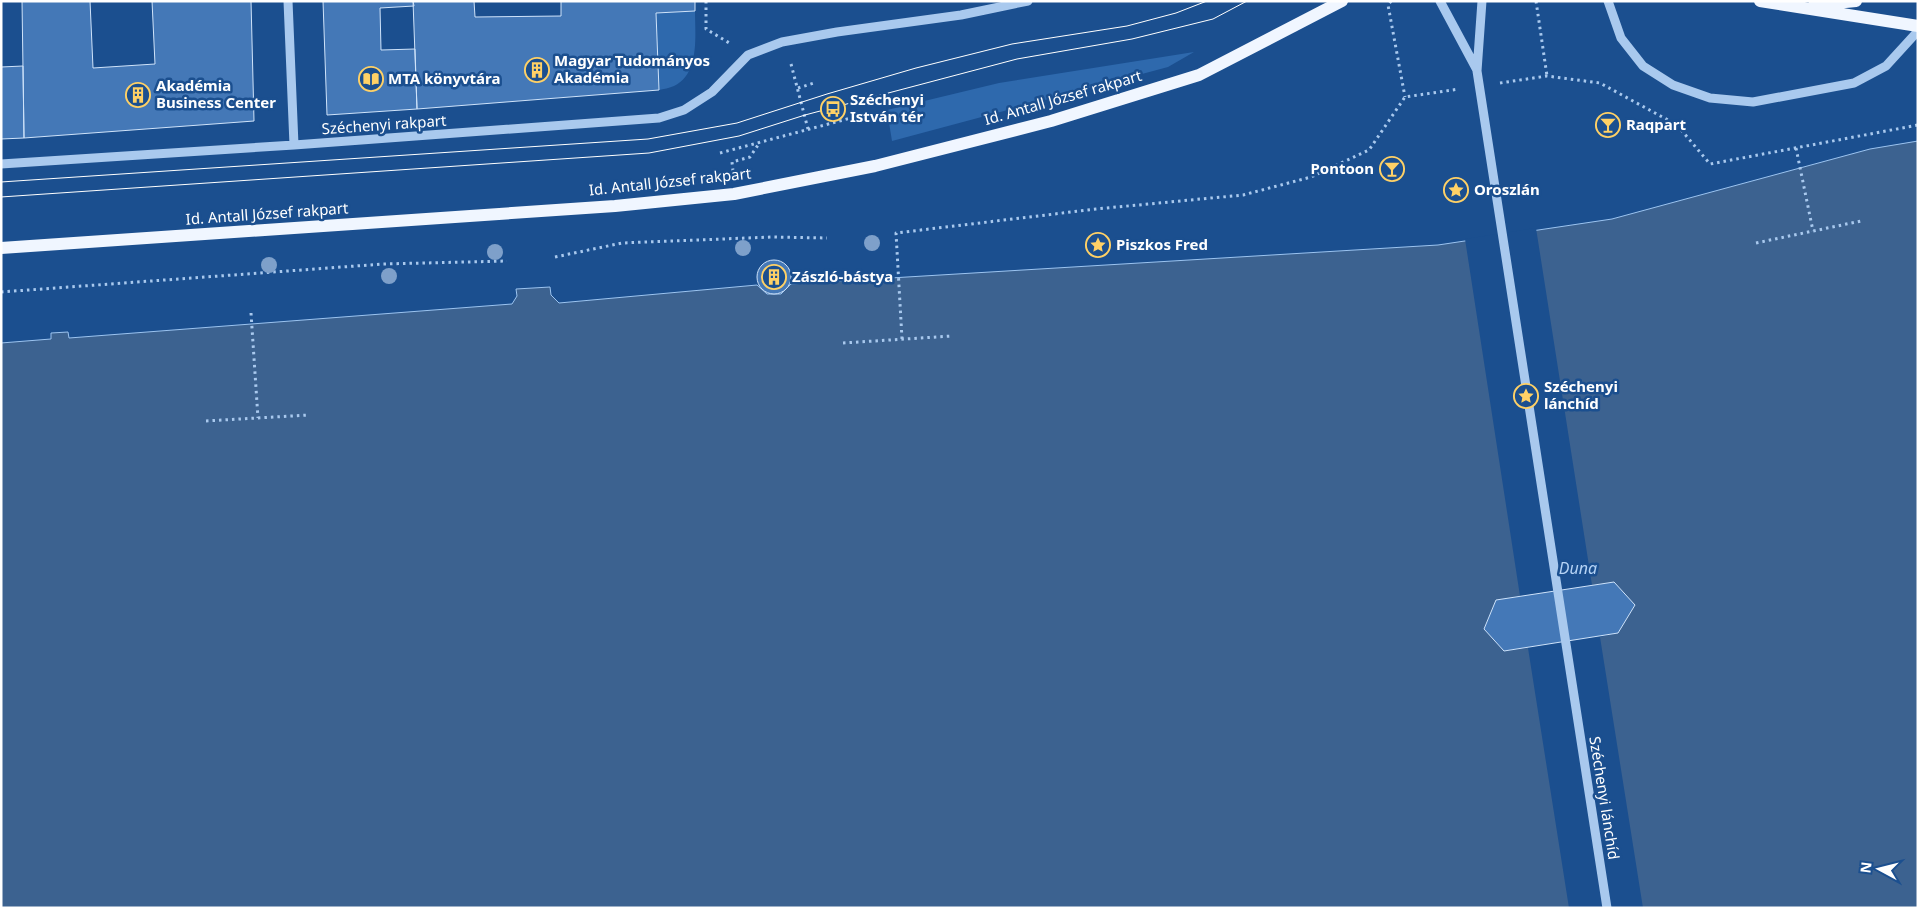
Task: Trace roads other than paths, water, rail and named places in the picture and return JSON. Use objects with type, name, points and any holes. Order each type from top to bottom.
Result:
[{"type":"main road","name":"Id. Antall József rakpart","points":[[1,248],[605,206],[734,194],[875,166],[1051,121],[1199,75],[1342,1]]},
{"type":"main road","points":[[1760,1],[1918,26]]},
{"type":"main road","points":[[1794,7],[1856,1]]},
{"type":"street","points":[[288,1],[294,145]]},
{"type":"street","name":"Széchenyi rakpart","points":[[1,164],[659,118],[684,110],[712,92],[748,55],[782,42],[837,32],[961,15],[1028,1]]},
{"type":"street","name":"Széchenyi lánchíd","points":[[1440,1],[1477,71]]},
{"type":"street","name":"Széchenyi lánchíd","points":[[1482,1],[1477,71],[1607,908]]},
{"type":"street","points":[[1608,1],[1621,38],[1643,66],[1674,85],[1710,98],[1753,102],[1854,83],[1886,66],[1918,31]]},
{"type":"water","name":"Duna","points":[[1918,141],[1918,908],[1,908],[1,343],[51,339],[51,333],[68,332],[69,338],[512,304],[517,296],[516,289],[550,287],[551,295],[559,303],[757,285],[767,294],[781,294],[791,284],[1438,245],[1612,219],[1870,149]]},
{"type":"tram line","points":[[1,182],[648,139],[737,123],[916,68],[1012,44],[1127,26],[1176,13],[1207,1]]},
{"type":"tram line","points":[[1,197],[649,153],[739,136],[805,115],[1017,59],[1132,39],[1213,19],[1247,1]]},
{"type":"place","name":"Magyar Tudományos Akadémia","points":[[537,70]]},
{"type":"place","name":"MTA könyvtára","points":[[371,79]]},
{"type":"place","name":"Akadémia Business Center","points":[[138,95]]},
{"type":"place","name":"Széchenyi István tér","points":[[833,109]]},
{"type":"place","name":"Raqpart","points":[[1608,125]]},
{"type":"place","name":"Pontoon","points":[[1392,169]]},
{"type":"place","name":"Oroszlán","points":[[1456,190]]},
{"type":"place","name":"Piszkos Fred","points":[[1098,245]]},
{"type":"place","name":"Zászló-bástya","points":[[774,277]]},
{"type":"place","name":"Széchenyi lánchíd","points":[[1526,396]]}]
